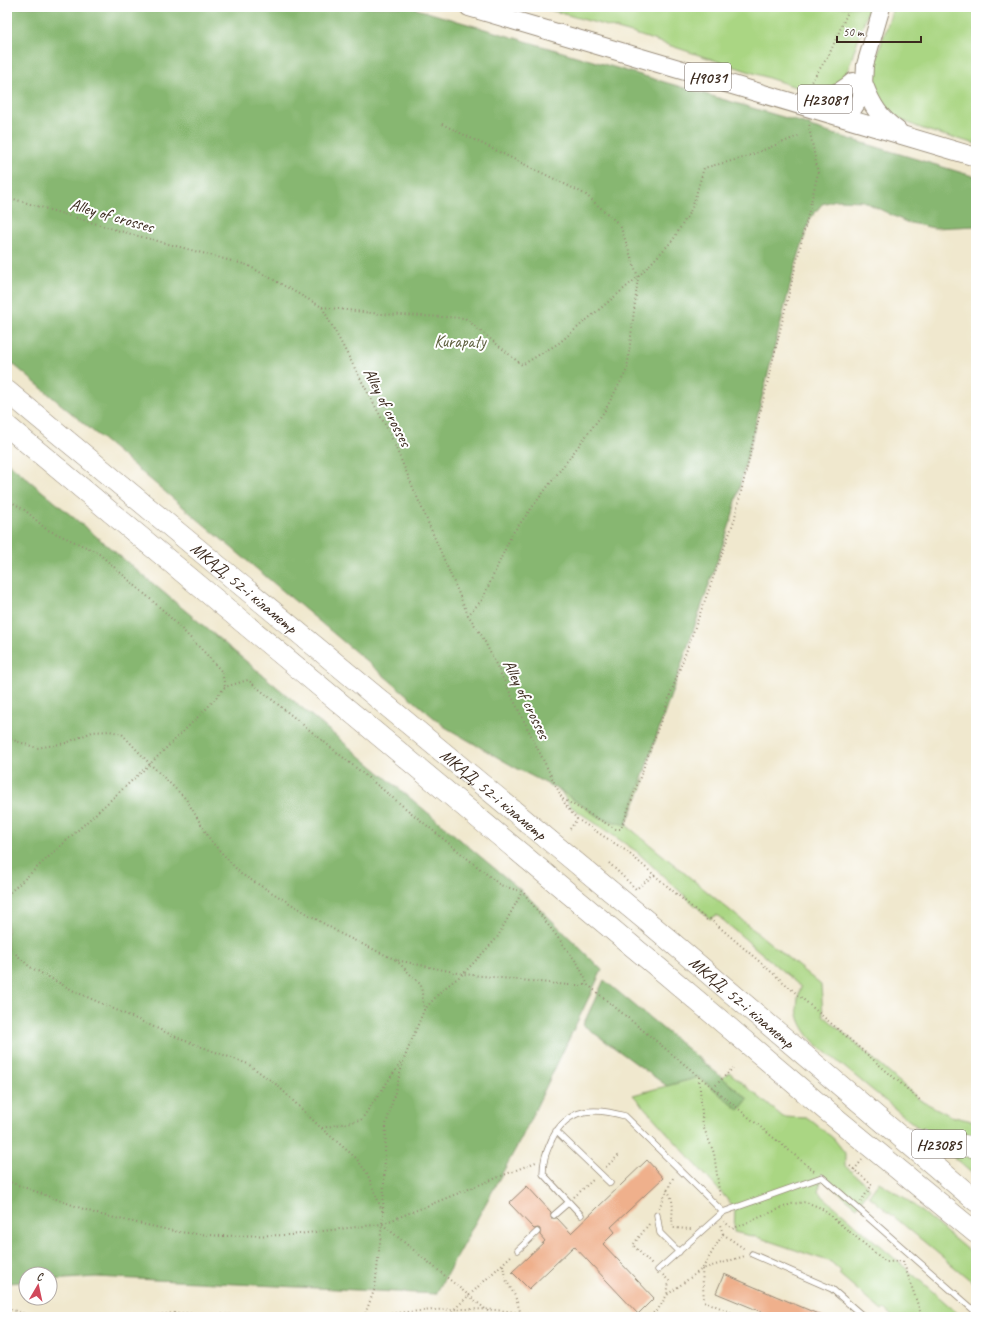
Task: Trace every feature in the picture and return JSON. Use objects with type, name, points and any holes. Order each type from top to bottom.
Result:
[{"type":"highway","name":"МКАД, 52-і кіламетр","points":[[7,391],[620,899],[976,1201]]},
{"type":"highway","name":"МКАД, 52-і кіламетр","points":[[7,426],[654,964],[827,1112],[976,1233]]},
{"type":"highway","name":"Н23085","points":[[901,1138],[976,1147]]},
{"type":"main road","name":"Н9031","points":[[470,7],[803,104],[847,119],[976,157]]},
{"type":"main road","name":"Н23081","points":[[803,104],[827,98],[859,84],[877,113],[903,135]]},
{"type":"street","name":"Н23081","points":[[847,119],[847,107],[859,84],[882,7]]},
{"type":"lane","points":[[581,1215],[543,1174],[543,1159],[556,1131],[564,1121],[576,1114],[608,1110],[625,1116],[721,1210]]},
{"type":"lane","points":[[556,1131],[610,1183]]},
{"type":"lane","points":[[658,1270],[718,1217],[721,1210],[822,1177],[976,1312]]},
{"type":"lane","points":[[554,1215],[569,1202]]},
{"type":"lane","points":[[657,1214],[660,1233],[679,1252]]},
{"type":"lane","points":[[518,1250],[537,1232]]},
{"type":"lane","points":[[752,1254],[832,1289],[864,1317]]},
{"type":"path","points":[[562,798],[616,829],[621,829],[726,544],[734,521],[818,173],[803,104],[808,87],[828,55],[850,7]]},
{"type":"path","points":[[442,124],[585,194],[620,225],[638,277],[627,370],[604,412],[512,534],[482,600],[468,615]]},
{"type":"path","points":[[322,307],[380,314],[464,318],[522,365],[560,343],[638,277],[673,240],[692,208],[704,168],[743,158],[801,135]]},
{"type":"path","name":"Alley of crosses","points":[[7,197],[120,231],[247,265],[322,307],[389,432],[468,615],[485,642],[566,806],[577,819],[625,850],[707,920],[710,919],[920,1100]]},
{"type":"path","points":[[7,499],[26,511],[46,529],[97,552],[165,612],[206,654],[222,672],[225,687]]},
{"type":"path","points":[[7,896],[150,764],[208,708],[225,687],[248,680],[500,885],[523,892],[578,964],[588,985],[822,1177]]},
{"type":"path","points":[[7,738],[37,748],[66,743],[92,732],[110,730],[122,734],[186,800],[211,841],[241,874],[342,935],[396,960],[463,974],[568,985],[588,985]]},
{"type":"path","points":[[570,830],[577,819]]},
{"type":"path","points":[[609,863],[636,889],[654,875]]},
{"type":"path","points":[[364,1316],[375,1288],[383,1213],[386,1125],[404,1059],[424,1010],[442,990],[463,974],[497,938],[523,892]]},
{"type":"path","points":[[7,946],[30,967],[76,992],[183,1040],[248,1064],[277,1085],[321,1128],[356,1158],[367,1173],[383,1213]]},
{"type":"path","points":[[396,960],[421,986],[424,1010]]},
{"type":"path","points":[[321,1128],[362,1120],[404,1059]]},
{"type":"path","points":[[713,1088],[733,1068]]},
{"type":"path","points":[[699,1077],[703,1126],[714,1153],[721,1194],[721,1210]]},
{"type":"path","points":[[7,1181],[98,1214],[178,1232],[221,1236],[290,1235],[382,1224],[543,1159]]},
{"type":"path","points":[[850,1166],[872,1185],[856,1207]]},
{"type":"path","points":[[667,1190],[673,1198],[673,1228],[691,1228],[702,1231]]},
{"type":"path","points":[[718,1217],[732,1228],[791,1204],[806,1202],[821,1208],[886,1262],[903,1261]]},
{"type":"path","points":[[718,1217],[723,1234],[752,1254]]},
{"type":"path","points":[[382,1224],[495,1317]]},
{"type":"path","points":[[723,1234],[702,1269],[704,1302],[742,1317]]},
{"type":"path","points":[[446,1317],[518,1250]]},
{"type":"path","points":[[646,1317],[657,1310],[668,1295],[702,1269],[752,1254]]},
{"type":"path","points":[[905,1256],[903,1261],[922,1317]]},
{"type":"path","points":[[502,1265],[505,1278],[515,1296],[522,1317]]},
{"type":"path","points":[[658,1270],[669,1281],[668,1295]]},
{"type":"path","points":[[7,1308],[34,1317]]},
{"type":"path","points":[[350,1317],[456,1308],[520,1312],[542,1317]]},
{"type":"path","points":[[172,1317],[176,1314]]},
{"type":"path","points":[[134,1317],[176,1314],[300,1317]]},
{"type":"green space","name":"Kurapaty","points":[[7,7],[410,7],[810,125],[810,127],[976,177],[976,226],[934,228],[906,222],[863,201],[836,200],[822,204],[810,219],[793,274],[731,521],[626,825],[600,818],[561,791],[518,769],[445,727],[7,359]]},
{"type":"green space","points":[[539,7],[869,7],[845,78],[828,88],[808,91],[632,33]]},
{"type":"green space","points":[[893,7],[976,7],[976,144],[942,135],[906,122],[891,113],[880,101],[874,85],[875,66]]},
{"type":"green space","points":[[7,462],[523,892],[602,970],[521,1139],[436,1294],[96,1277],[58,1279],[58,1266],[18,1266],[18,1282],[7,1283]]},
{"type":"green space","points":[[646,778],[626,825],[821,985],[823,1015],[920,1100],[951,1116],[976,1122],[976,1144],[921,1130],[815,1043],[801,1023],[797,1010],[801,987],[717,915],[710,919],[636,851],[570,806],[561,791],[600,818],[628,811],[638,788]]},
{"type":"green space","points":[[604,980],[748,1099],[739,1110],[699,1077],[667,1086],[583,1025]]},
{"type":"green space","points":[[729,1072],[783,1117],[808,1118],[834,1139],[845,1153],[845,1166],[870,1188],[857,1207],[822,1178],[818,1192],[962,1317],[893,1317],[884,1309],[882,1311],[839,1274],[841,1271],[831,1262],[760,1238],[734,1232],[735,1208],[633,1095],[699,1077],[713,1088]]},
{"type":"green space","points":[[951,1155],[976,1157],[976,1177]]},
{"type":"green space","points":[[879,1182],[905,1198],[976,1257],[976,1285],[869,1196]]},
{"type":"building","points":[[647,1160],[663,1178],[611,1227],[615,1232],[603,1244],[654,1298],[638,1314],[574,1246],[529,1289],[512,1272],[545,1241],[540,1235],[540,1229],[534,1229],[509,1203],[527,1186],[551,1212],[551,1218],[557,1218],[571,1233]]},
{"type":"building","points":[[724,1274],[825,1317],[774,1317],[716,1293]]}]
